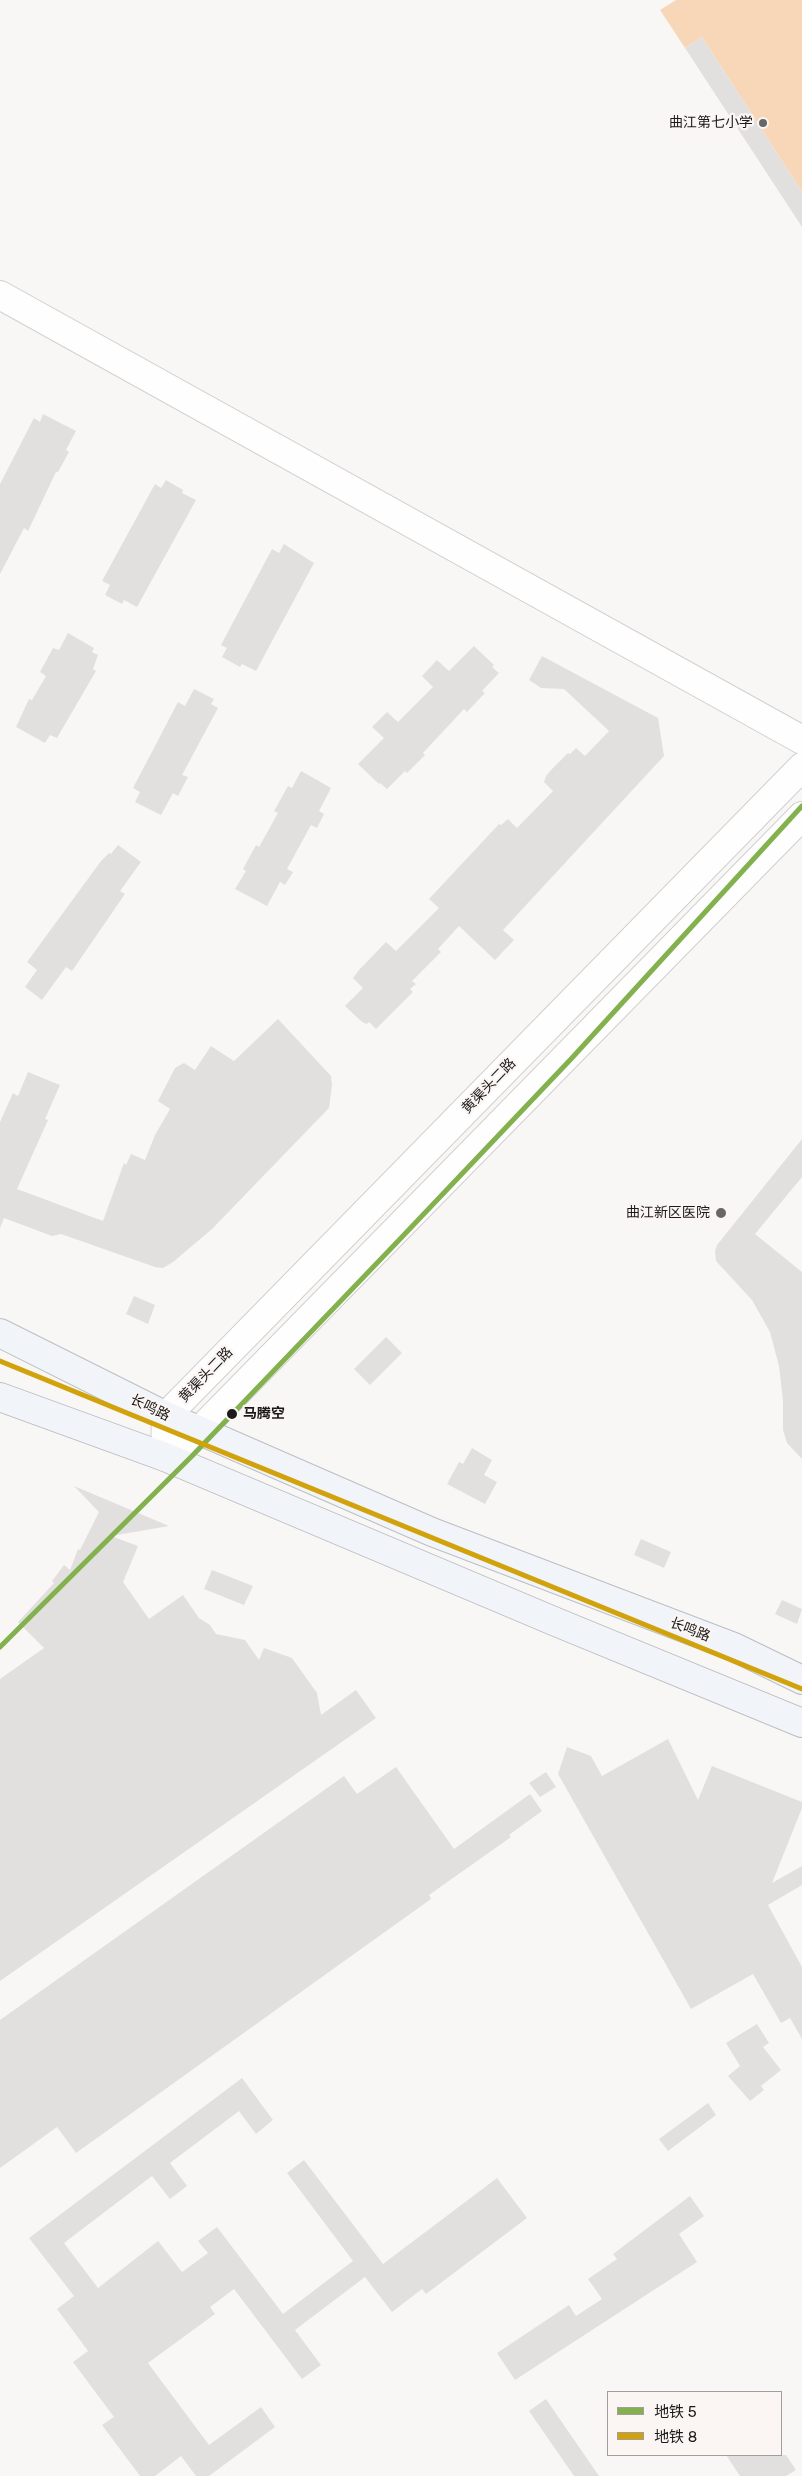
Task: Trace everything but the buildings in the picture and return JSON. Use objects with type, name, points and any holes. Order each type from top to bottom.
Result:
[{"type":"main road","points":[[0,295],[802,740]]},
{"type":"main road","name":"黄渠头二路","points":[[166,1416],[802,767]]},
{"type":"main road","points":[[165,1456],[199,1431],[802,816]]},
{"type":"main road","name":"长鸣路","points":[[0,1333],[166,1416],[432,1532],[734,1647],[802,1680]]},
{"type":"main road","points":[[0,1397],[165,1456],[556,1622],[802,1723]]},
{"type":"main road","points":[[165,1456],[166,1416]]},
{"type":"shaded area","name":"曲江第七小学","points":[[676,0],[802,0],[802,192],[702,37],[685,48],[660,10]]},
{"type":"metro line","name":"5","points":[[0,1647],[192,1456],[401,1238],[571,1059],[802,806]]},
{"type":"metro line","name":"8","points":[[0,1361],[802,1689]]},
{"type":"place","name":"曲江第七小学","points":[[763,123]]},
{"type":"place","name":"曲江新区医院","points":[[721,1213]]},
{"type":"place","name":"马腾空","points":[[232,1414]]}]
